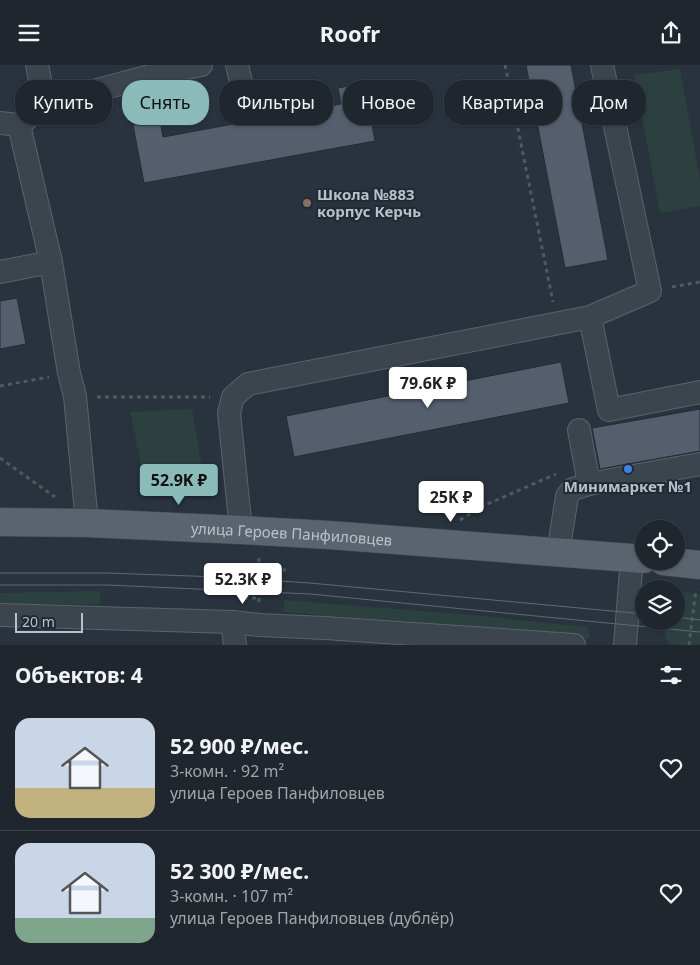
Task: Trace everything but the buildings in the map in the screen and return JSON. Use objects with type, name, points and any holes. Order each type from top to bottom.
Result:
[{"type":"main road","name":"улица Героев Панфиловцев","points":[[0,522],[87,523],[329,535],[635,559]]},
{"type":"main road","points":[[685,563],[699,565]]},
{"type":"street","points":[[37,65],[40,80]]},
{"type":"street","points":[[112,86],[201,65]]},
{"type":"street","points":[[237,65],[241,80]]},
{"type":"street","points":[[252,531],[229,413],[234,397],[248,384],[590,317],[650,291],[602,65]]},
{"type":"street","points":[[9,124],[51,262],[69,373],[75,397],[87,523]]},
{"type":"street","points":[[0,272],[51,262]]},
{"type":"street","points":[[590,317],[609,410],[700,392]]},
{"type":"street","points":[[579,430],[589,484]]},
{"type":"street","points":[[558,553],[567,496],[573,489],[589,484],[700,464]]},
{"type":"street","points":[[626,645],[636,570]]},
{"type":"street","points":[[0,615],[232,622],[574,645]]},
{"type":"street","points":[[232,622],[235,645]]},
{"type":"path","points":[[506,65],[558,324]]},
{"type":"path","points":[[650,291],[700,281]]},
{"type":"path","points":[[0,386],[69,373]]},
{"type":"path","points":[[75,397],[234,397]]},
{"type":"path","points":[[0,458],[56,497]]},
{"type":"path","points":[[457,521],[483,506],[585,461]]},
{"type":"path","points":[[252,531],[259,568],[260,625]]},
{"type":"path","points":[[688,645],[699,565]]},
{"type":"path","points":[[259,568],[286,570]]},
{"type":"path","points":[[244,598],[259,598]]},
{"type":"green space","points":[[680,69],[700,180],[700,206],[660,213],[643,125],[646,125],[646,80],[635,80],[634,75]]},
{"type":"green space","points":[[192,409],[203,475],[145,483],[130,412]]},
{"type":"green space","points":[[100,591],[100,604],[0,605],[0,593]]},
{"type":"green space","points":[[685,592],[700,595],[700,645],[671,645],[666,638],[665,630],[685,630]]},
{"type":"green space","points":[[284,600],[460,614],[588,627],[590,639],[460,626],[283,612]]},
{"type":"tram line","points":[[0,573],[107,573],[219,577],[310,583],[635,613]]},
{"type":"tram line","points":[[0,585],[107,585],[310,594],[700,632]]},
{"type":"tram line","points":[[685,618],[700,620]]},
{"type":"place","name":"Школа №883 корпус Керчь","points":[[307,203]]},
{"type":"place","name":"Минимаркет №1","points":[[628,469]]}]
